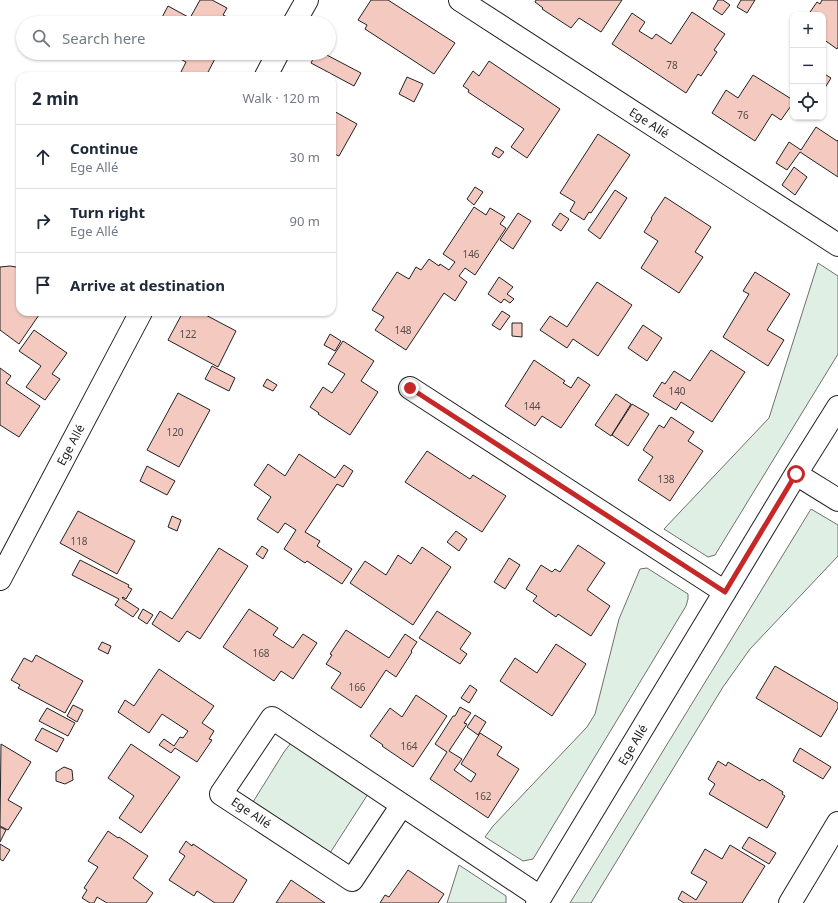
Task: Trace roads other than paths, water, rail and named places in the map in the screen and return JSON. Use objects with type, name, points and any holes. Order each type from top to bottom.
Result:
[{"type":"street","points":[[298,16],[306,0]]},
{"type":"street","name":"Ege Allé","points":[[460,0],[838,245]]},
{"type":"street","points":[[268,72],[274,60]]},
{"type":"street","name":"Ege Allé","points":[[0,579],[139,316]]},
{"type":"street","points":[[410,388],[725,592]]},
{"type":"street","name":"Ege Allé","points":[[402,805],[352,880],[221,794],[272,718],[402,805],[538,900],[838,407]]},
{"type":"street","points":[[796,474],[838,500]]},
{"type":"street","points":[[790,903],[838,823]]}]
